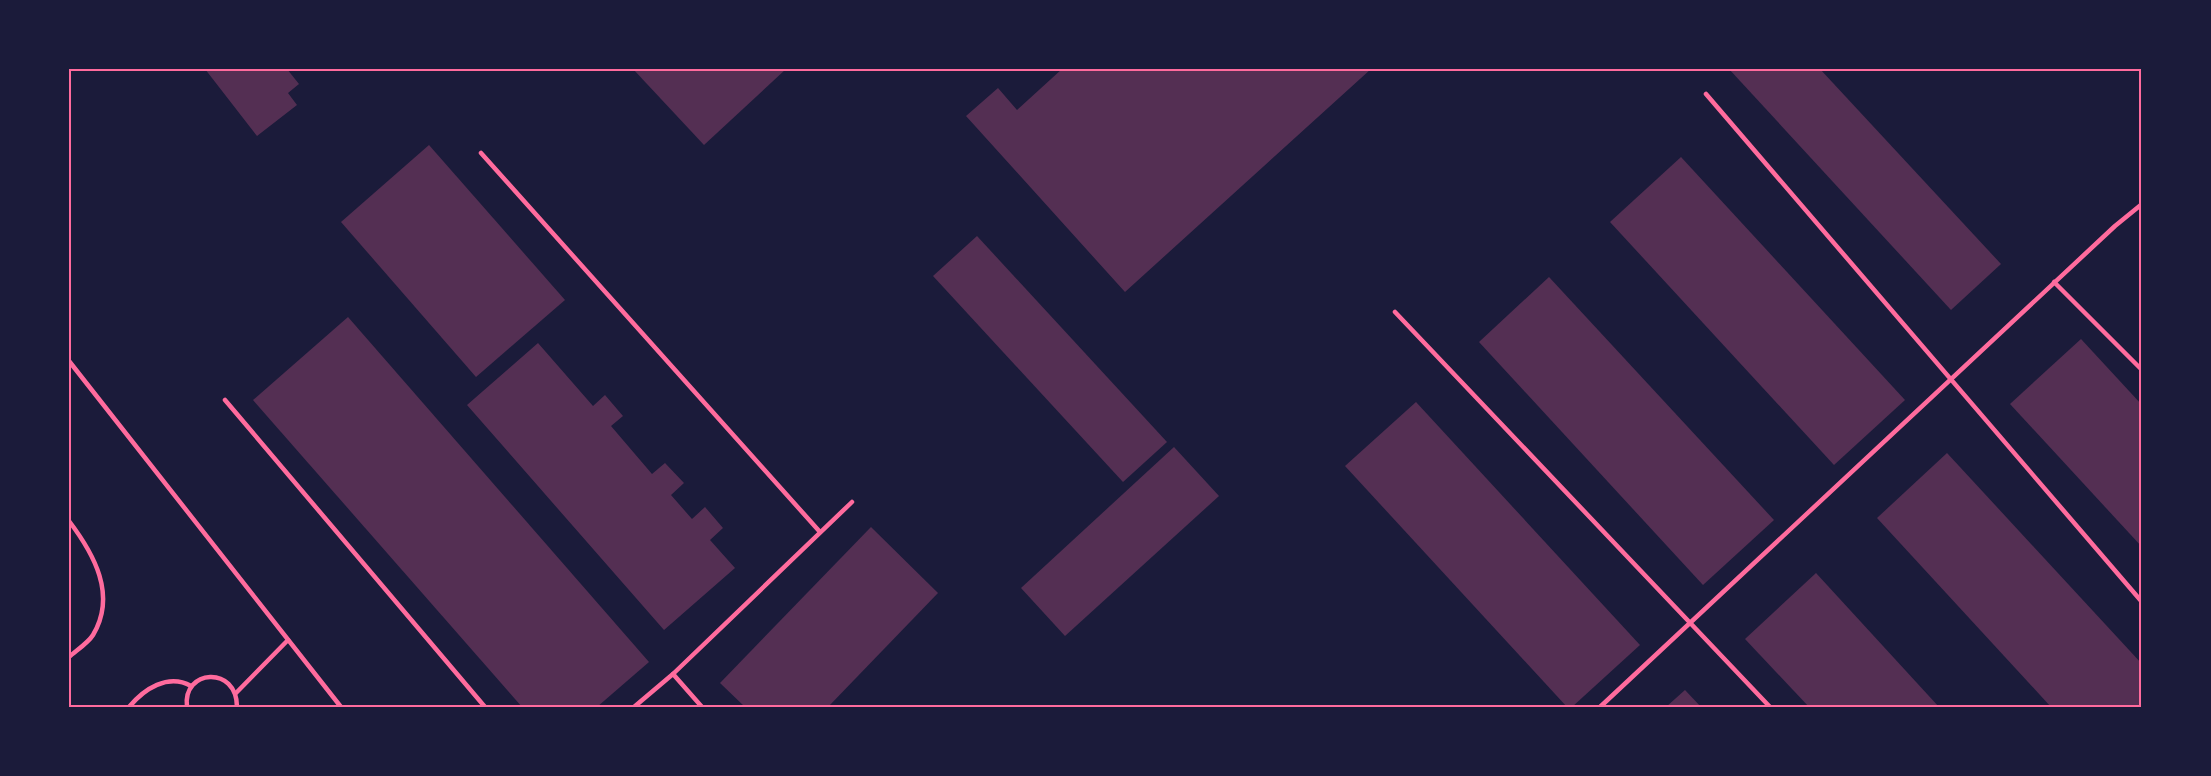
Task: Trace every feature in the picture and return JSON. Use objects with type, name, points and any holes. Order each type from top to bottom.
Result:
[{"type":"lane","points":[[1706,94],[2142,602]]},
{"type":"lane","points":[[481,153],[820,532]]},
{"type":"lane","points":[[1600,707],[2054,282],[2142,204]]},
{"type":"lane","points":[[2054,282],[2142,369]]},
{"type":"lane","points":[[1395,312],[1770,707]]},
{"type":"lane","points":[[69,361],[341,707]]},
{"type":"lane","points":[[225,400],[485,707]]},
{"type":"lane","points":[[634,707],[673,674],[852,502]]},
{"type":"lane","points":[[69,520],[81,536],[104,584],[104,612],[92,636],[69,657]]},
{"type":"lane","points":[[236,693],[288,640]]},
{"type":"lane","points":[[673,674],[702,707]]},
{"type":"lane","points":[[187,707],[186,699],[191,686],[202,678],[215,677],[228,682],[236,693],[237,707]]},
{"type":"lane","points":[[129,707],[136,698],[160,682],[182,681],[191,686]]},
{"type":"building","points":[[205,69],[287,69],[299,84],[288,93],[297,105],[257,136]]},
{"type":"building","points":[[633,69],[786,69],[704,145]]},
{"type":"building","points":[[1062,69],[1371,69],[1125,292],[966,116],[998,88],[1017,110]]},
{"type":"building","points":[[1729,69],[1820,69],[2001,264],[1951,310]]},
{"type":"building","points":[[429,145],[565,300],[476,377],[341,222]]},
{"type":"building","points":[[1681,157],[1905,400],[1834,465],[1610,222]]},
{"type":"building","points":[[977,236],[1167,442],[1123,482],[933,276]]},
{"type":"building","points":[[1549,277],[1774,520],[1703,585],[1479,342]]},
{"type":"building","points":[[348,317],[649,662],[597,707],[522,707],[253,400]]},
{"type":"building","points":[[2081,339],[2142,405],[2142,547],[2010,404]]},
{"type":"building","points":[[538,343],[593,406],[605,395],[623,416],[611,426],[652,474],[665,463],[684,483],[671,495],[692,519],[705,507],[723,528],[710,540],[735,568],[664,630],[467,405]]},
{"type":"building","points":[[1416,402],[1640,645],[1572,707],[1567,707],[1345,466]]},
{"type":"building","points":[[1174,447],[1219,496],[1065,636],[1021,588]]},
{"type":"building","points":[[1947,453],[2142,664],[2142,707],[2051,707],[1877,518]]},
{"type":"building","points":[[871,527],[938,593],[828,707],[745,707],[720,683]]},
{"type":"building","points":[[1816,573],[1939,707],[1809,707],[1745,639]]},
{"type":"building","points":[[1685,690],[1701,707],[1666,707]]}]
